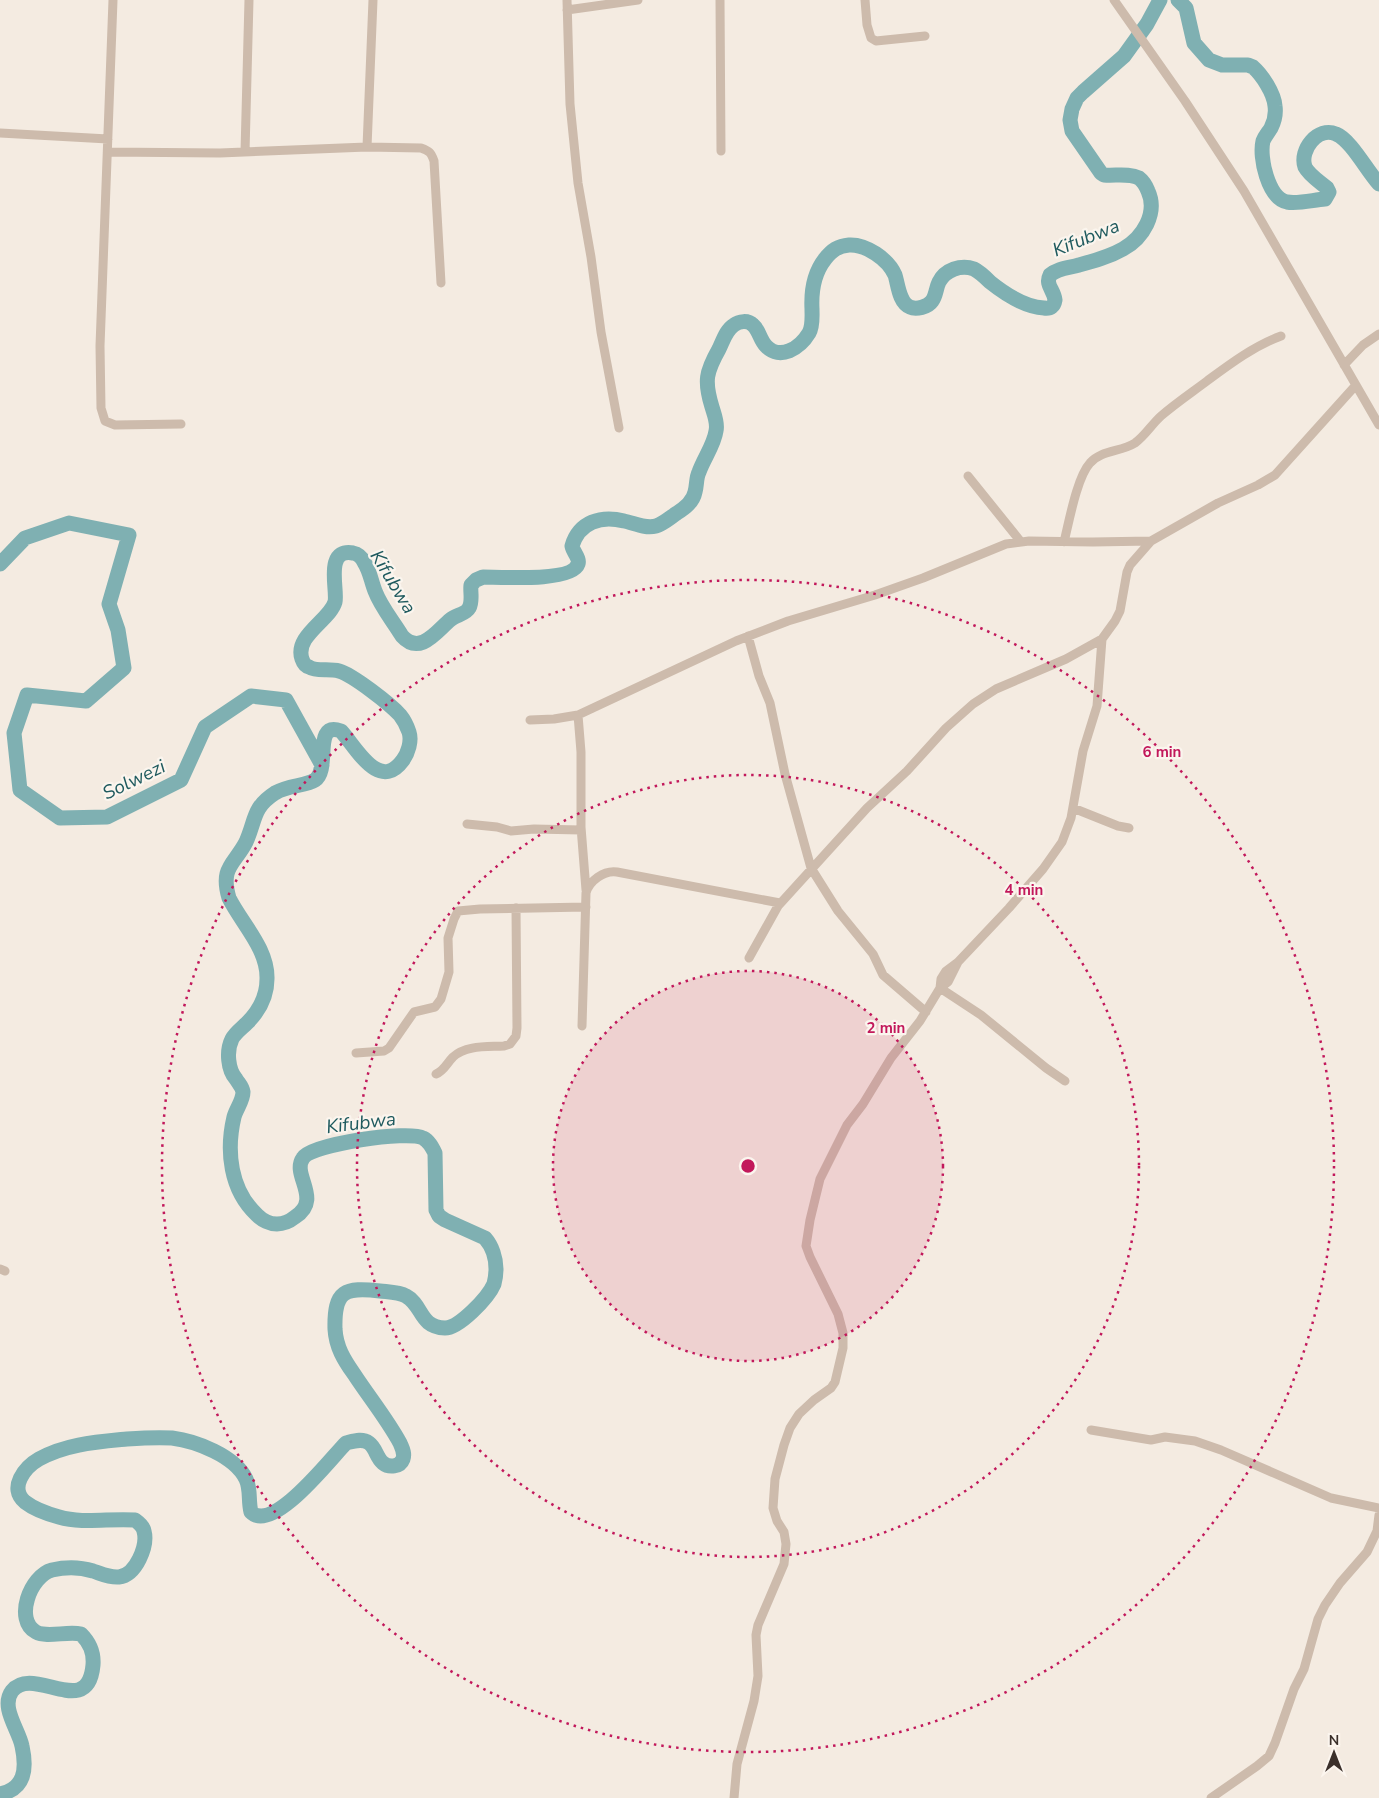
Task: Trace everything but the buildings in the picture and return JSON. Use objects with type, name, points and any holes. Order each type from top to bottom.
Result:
[{"type":"street","points":[[113,0],[100,346],[101,408],[105,421],[115,425],[182,424]]},
{"type":"street","points":[[245,152],[249,0]]},
{"type":"street","points":[[367,147],[373,0]]},
{"type":"street","points":[[568,0],[570,104],[578,183],[591,257],[601,332],[619,428]]},
{"type":"street","points":[[567,10],[638,0]]},
{"type":"street","points":[[720,0],[721,151]]},
{"type":"street","points":[[866,0],[867,25],[871,38],[876,41],[925,36]]},
{"type":"street","points":[[1114,0],[1185,101],[1244,191],[1379,425]]},
{"type":"street","points":[[0,133],[108,139]]},
{"type":"street","points":[[108,152],[245,152],[367,147],[421,148],[432,153],[434,161],[441,283]]},
{"type":"street","points":[[1344,365],[1363,345],[1379,334]]},
{"type":"street","points":[[1064,542],[1082,475],[1088,464],[1096,457],[1136,443],[1158,418],[1173,406],[1233,362],[1258,346],[1281,336]]},
{"type":"street","points":[[749,958],[780,904],[866,808],[907,771],[946,728],[973,704],[996,689],[1066,659],[1102,639],[1120,611],[1130,565],[1151,541],[1218,503],[1275,475],[1356,385]]},
{"type":"street","points":[[968,476],[1021,542]]},
{"type":"street","points":[[530,720],[578,715],[748,636],[788,621],[875,596],[996,547],[1021,542],[1151,541]]},
{"type":"street","points":[[748,636],[758,676],[770,703],[785,774],[811,868],[838,911],[873,954],[883,974],[893,986],[926,1012]]},
{"type":"street","points":[[734,1798],[737,1764],[754,1701],[758,1676],[756,1635],[758,1625],[784,1564],[786,1544],[784,1532],[777,1521],[773,1508],[775,1479],[790,1428],[799,1414],[836,1382],[844,1343],[838,1314],[806,1246],[820,1179],[847,1125],[863,1104],[891,1058],[926,1012],[940,988],[948,982],[958,962],[1025,891],[1057,851],[1065,835],[1073,808],[1083,751],[1098,700],[1102,639]]},
{"type":"street","points":[[578,715],[581,752],[581,830],[586,893],[582,1026]]},
{"type":"street","points":[[1073,808],[1118,826],[1129,828]]},
{"type":"street","points":[[467,824],[497,827],[510,831],[534,829],[581,830]]},
{"type":"street","points":[[586,893],[590,883],[612,871],[780,904]]},
{"type":"street","points":[[356,1053],[384,1051],[389,1048],[414,1012],[432,1008],[439,1004],[448,981],[448,946],[454,919],[458,912],[462,910],[586,907]]},
{"type":"street","points":[[436,1074],[465,1049],[504,1046],[510,1044],[516,1036],[516,908]]},
{"type":"street","points":[[940,988],[982,1015],[1046,1068],[1065,1081]]},
{"type":"street","points":[[1092,1430],[1151,1440],[1165,1437],[1196,1441],[1331,1498],[1379,1508]]},
{"type":"street","points":[[1210,1798],[1269,1756],[1294,1689],[1304,1669],[1318,1619],[1340,1583],[1367,1552],[1376,1531],[1379,1515]]},
{"type":"waterway","name":"Kifubwa","points":[[0,1794],[15,1788],[24,1770],[22,1746],[9,1711],[9,1697],[12,1691],[21,1684],[33,1683],[71,1691],[81,1689],[89,1681],[93,1665],[91,1648],[81,1634],[41,1634],[29,1626],[26,1618],[26,1609],[31,1589],[44,1574],[57,1569],[83,1569],[112,1577],[125,1575],[131,1571],[139,1559],[145,1537],[141,1525],[135,1520],[68,1519],[46,1513],[29,1505],[20,1496],[18,1490],[18,1484],[24,1472],[39,1459],[71,1447],[104,1441],[172,1438],[203,1446],[233,1463],[241,1471],[248,1483],[251,1512],[261,1516],[273,1513],[287,1504],[346,1443],[358,1440],[366,1441],[373,1447],[383,1463],[388,1466],[397,1465],[402,1462],[404,1457],[400,1443],[341,1353],[335,1329],[335,1316],[340,1299],[350,1291],[393,1292],[406,1296],[411,1300],[430,1324],[445,1328],[451,1327],[465,1318],[486,1297],[494,1284],[495,1261],[492,1248],[485,1238],[445,1220],[439,1216],[436,1210],[435,1153],[429,1142],[423,1138],[414,1136],[381,1137],[341,1143],[310,1153],[303,1158],[300,1165],[307,1195],[306,1203],[303,1210],[295,1217],[282,1223],[274,1224],[257,1215],[241,1194],[232,1169],[230,1143],[234,1117],[243,1092],[231,1071],[229,1049],[233,1037],[259,1008],[266,991],[267,979],[266,968],[259,947],[229,898],[227,873],[246,842],[258,809],[262,804],[275,793],[285,788],[311,782],[320,774],[324,739],[327,733],[332,730],[341,731],[369,764],[377,770],[385,772],[394,769],[403,760],[410,743],[409,732],[403,719],[380,697],[339,671],[312,668],[306,666],[302,660],[301,651],[303,643],[332,609],[335,602],[334,571],[338,557],[344,553],[353,553],[361,558],[368,569],[378,597],[402,636],[409,642],[422,643],[450,620],[468,610],[471,602],[471,585],[476,580],[483,577],[519,578],[550,576],[573,570],[578,564],[572,546],[575,538],[585,526],[592,522],[615,519],[648,527],[664,522],[691,502],[696,489],[698,474],[713,441],[716,431],[716,419],[709,398],[707,383],[711,364],[727,333],[736,324],[741,322],[751,323],[764,344],[771,350],[783,352],[795,348],[809,333],[811,327],[813,289],[818,270],[830,253],[842,246],[856,245],[882,258],[895,275],[903,302],[913,308],[928,305],[932,301],[938,284],[945,274],[954,269],[964,267],[976,270],[1015,299],[1037,307],[1052,307],[1055,300],[1049,285],[1050,275],[1123,249],[1142,232],[1150,216],[1151,199],[1143,182],[1139,178],[1131,176],[1104,175],[1101,173],[1072,131],[1070,120],[1077,98],[1124,56],[1147,24],[1160,0]]},
{"type":"waterway","name":"Kifubwa","points":[[1178,0],[1186,8],[1194,43],[1209,60],[1222,65],[1248,65],[1253,67],[1264,79],[1270,90],[1274,101],[1275,114],[1272,126],[1263,141],[1262,157],[1266,176],[1280,199],[1296,203],[1325,199],[1329,192],[1327,188],[1309,173],[1305,167],[1304,160],[1307,147],[1312,141],[1317,136],[1329,132],[1342,137],[1379,184]]},
{"type":"waterway","name":"Solwezi","points":[[0,564],[25,538],[69,523],[129,535],[109,604],[118,630],[124,668],[86,701],[27,695],[14,733],[20,790],[60,818],[107,817],[181,780],[205,727],[251,696],[286,700],[322,765]]}]
